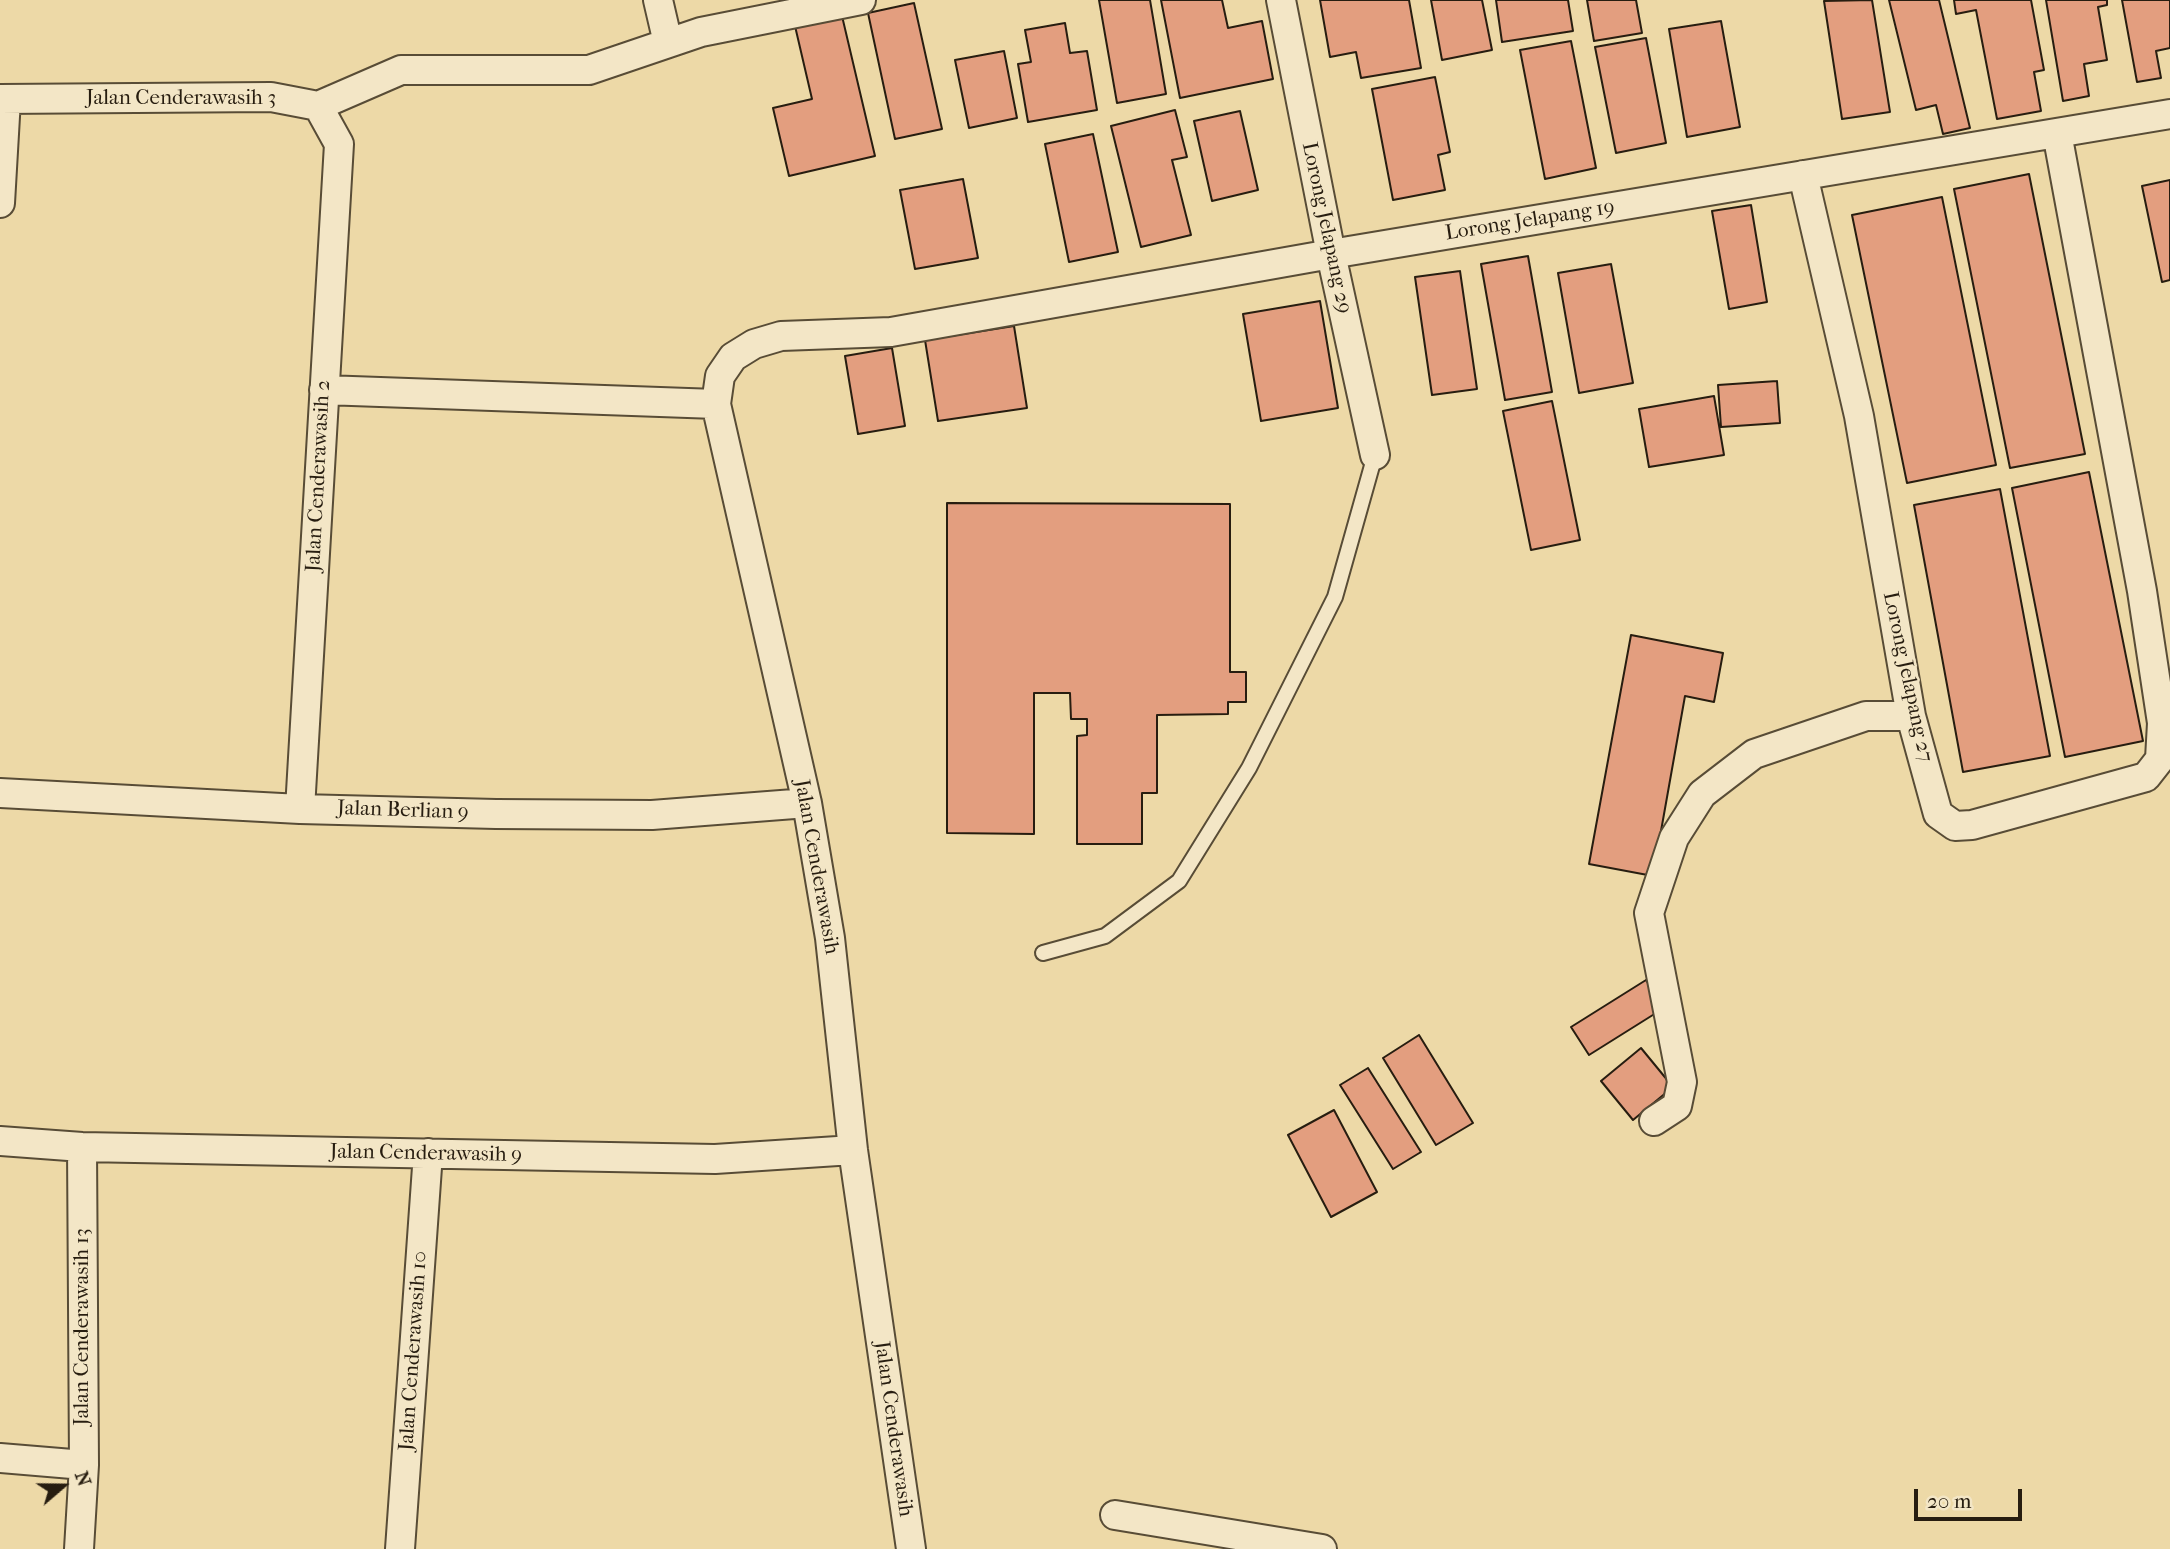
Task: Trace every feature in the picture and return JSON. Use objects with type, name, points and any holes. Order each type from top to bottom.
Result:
[{"type":"street","points":[[658,0],[668,43]]},
{"type":"street","points":[[317,106],[363,84],[401,70],[589,71],[701,32],[861,0]]},
{"type":"street","name":"Lorong Jelapang 29","points":[[1281,0],[1331,254],[1375,455]]},
{"type":"street","name":"Jalan Cenderawasih 3","points":[[3,99],[271,97],[317,106]]},
{"type":"street","points":[[0,203],[3,99]]},
{"type":"street","name":"Jalan Cenderawasih 2","points":[[300,808],[339,144],[317,106]]},
{"type":"street","name":"Lorong Jelapang 19","points":[[891,332],[1331,254],[2170,114]]},
{"type":"street","name":"Lorong Jelapang 27","points":[[1803,176],[1858,415],[1911,716],[1938,814],[1955,826],[1972,825],[2146,777],[2160,759],[2162,723],[2141,591],[2057,133]]},
{"type":"street","name":"Jalan Cenderawasih","points":[[891,332],[781,336],[754,344],[733,357],[720,376],[716,404],[807,803],[830,938],[853,1150],[911,1549]]},
{"type":"street","points":[[324,390],[716,404]]},
{"type":"street","points":[[1654,1121],[1677,1105],[1682,1082],[1649,913],[1674,838],[1702,794],[1754,754],[1866,716],[1911,716]]},
{"type":"street","name":"Jalan Berlian 9","points":[[0,793],[300,808],[652,815],[807,803]]},
{"type":"street","name":"Jalan Cenderawasih 9","points":[[0,1142],[82,1147],[715,1159],[853,1150]]},
{"type":"street","name":"Jalan Cenderawasih 13","points":[[79,1549],[84,1465],[82,1147]]},
{"type":"street","name":"Jalan Cenderawasih 10","points":[[400,1549],[428,1153]]},
{"type":"street","points":[[0,1458],[84,1465]]},
{"type":"street","points":[[1115,1516],[1322,1549]]},
{"type":"lane","points":[[1043,953],[1105,936],[1179,881],[1248,768],[1335,597],[1375,455]]},
{"type":"building","points":[[1099,0],[1150,0],[1166,94],[1117,103]]},
{"type":"building","points":[[1161,0],[1222,0],[1228,28],[1262,21],[1273,79],[1180,98]]},
{"type":"building","points":[[1320,0],[1409,0],[1421,68],[1361,78],[1356,52],[1330,57]]},
{"type":"building","points":[[1431,0],[1482,0],[1492,50],[1442,60]]},
{"type":"building","points":[[1496,0],[1568,0],[1573,31],[1502,42]]},
{"type":"building","points":[[1587,0],[1636,0],[1642,33],[1594,41]]},
{"type":"building","points":[[1872,0],[1890,112],[1842,119],[1824,1]]},
{"type":"building","points":[[1889,0],[1939,0],[1970,128],[1943,134],[1936,105],[1916,110]]},
{"type":"building","points":[[1954,0],[2031,0],[2044,70],[2034,72],[2041,111],[1997,119],[1976,10],[1956,14]]},
{"type":"building","points":[[2046,0],[2107,0],[2107,5],[2098,7],[2107,60],[2084,64],[2089,96],[2063,101]]},
{"type":"building","points":[[2122,0],[2170,0],[2170,48],[2156,51],[2161,78],[2137,82]]},
{"type":"building","points":[[914,3],[942,129],[895,139],[868,13]]},
{"type":"building","points":[[842,16],[875,156],[789,176],[773,108],[812,99],[795,26]]},
{"type":"building","points":[[1721,21],[1740,127],[1687,137],[1669,29]]},
{"type":"building","points":[[1065,23],[1070,53],[1087,51],[1097,110],[1028,122],[1018,64],[1031,62],[1025,30]]},
{"type":"building","points":[[1646,38],[1666,143],[1616,153],[1595,47]]},
{"type":"building","points":[[1571,41],[1596,168],[1545,179],[1520,50]]},
{"type":"building","points":[[1004,51],[1017,118],[969,128],[955,60]]},
{"type":"building","points":[[1435,77],[1450,152],[1438,155],[1445,190],[1393,200],[1372,89]]},
{"type":"building","points":[[1175,110],[1187,157],[1172,160],[1191,235],[1141,247],[1111,126]]},
{"type":"building","points":[[1240,111],[1258,190],[1212,201],[1194,121]]},
{"type":"building","points":[[1093,134],[1118,252],[1069,262],[1045,144]]},
{"type":"building","points":[[2029,174],[2085,454],[2010,468],[1954,189]]},
{"type":"building","points":[[963,179],[978,258],[915,269],[900,190]]},
{"type":"building","points":[[2170,180],[2170,280],[2162,282],[2142,186]]},
{"type":"building","points":[[1942,197],[1996,465],[1907,483],[1852,215]]},
{"type":"building","points":[[1751,205],[1767,302],[1729,309],[1712,211]]},
{"type":"building","points":[[1528,256],[1552,392],[1505,400],[1481,264]]},
{"type":"building","points":[[1611,264],[1633,383],[1579,393],[1558,273]]},
{"type":"building","points":[[1460,271],[1477,389],[1432,395],[1415,277]]},
{"type":"building","points":[[1320,301],[1338,408],[1261,421],[1243,314]]},
{"type":"building","points":[[1014,326],[1027,408],[938,421],[925,340]]},
{"type":"building","points":[[892,348],[905,426],[858,434],[845,356]]},
{"type":"building","points":[[1777,381],[1780,423],[1721,427],[1718,385]]},
{"type":"building","points":[[1714,396],[1724,455],[1649,467],[1639,409]]},
{"type":"building","points":[[1552,401],[1580,540],[1531,550],[1503,411]]},
{"type":"building","points":[[2089,472],[2143,741],[2065,757],[2012,488]]},
{"type":"building","points":[[2000,489],[2050,756],[1963,772],[1914,505]]},
{"type":"building","points":[[947,503],[1230,504],[1230,672],[1246,672],[1246,702],[1228,702],[1228,714],[1157,715],[1157,793],[1142,793],[1142,844],[1077,844],[1077,736],[1087,735],[1087,719],[1071,719],[1070,693],[1034,693],[1034,834],[947,833]]},
{"type":"building","points":[[1631,635],[1723,653],[1714,702],[1685,696],[1653,876],[1589,864]]},
{"type":"building","points":[[1646,980],[1664,1008],[1589,1055],[1571,1027]]},
{"type":"building","points":[[1419,1035],[1473,1123],[1436,1145],[1383,1058]]},
{"type":"building","points":[[1641,1048],[1673,1087],[1633,1120],[1601,1081]]},
{"type":"building","points":[[1368,1068],[1421,1152],[1393,1169],[1340,1085]]},
{"type":"building","points":[[1334,1110],[1377,1192],[1331,1217],[1288,1135]]}]
